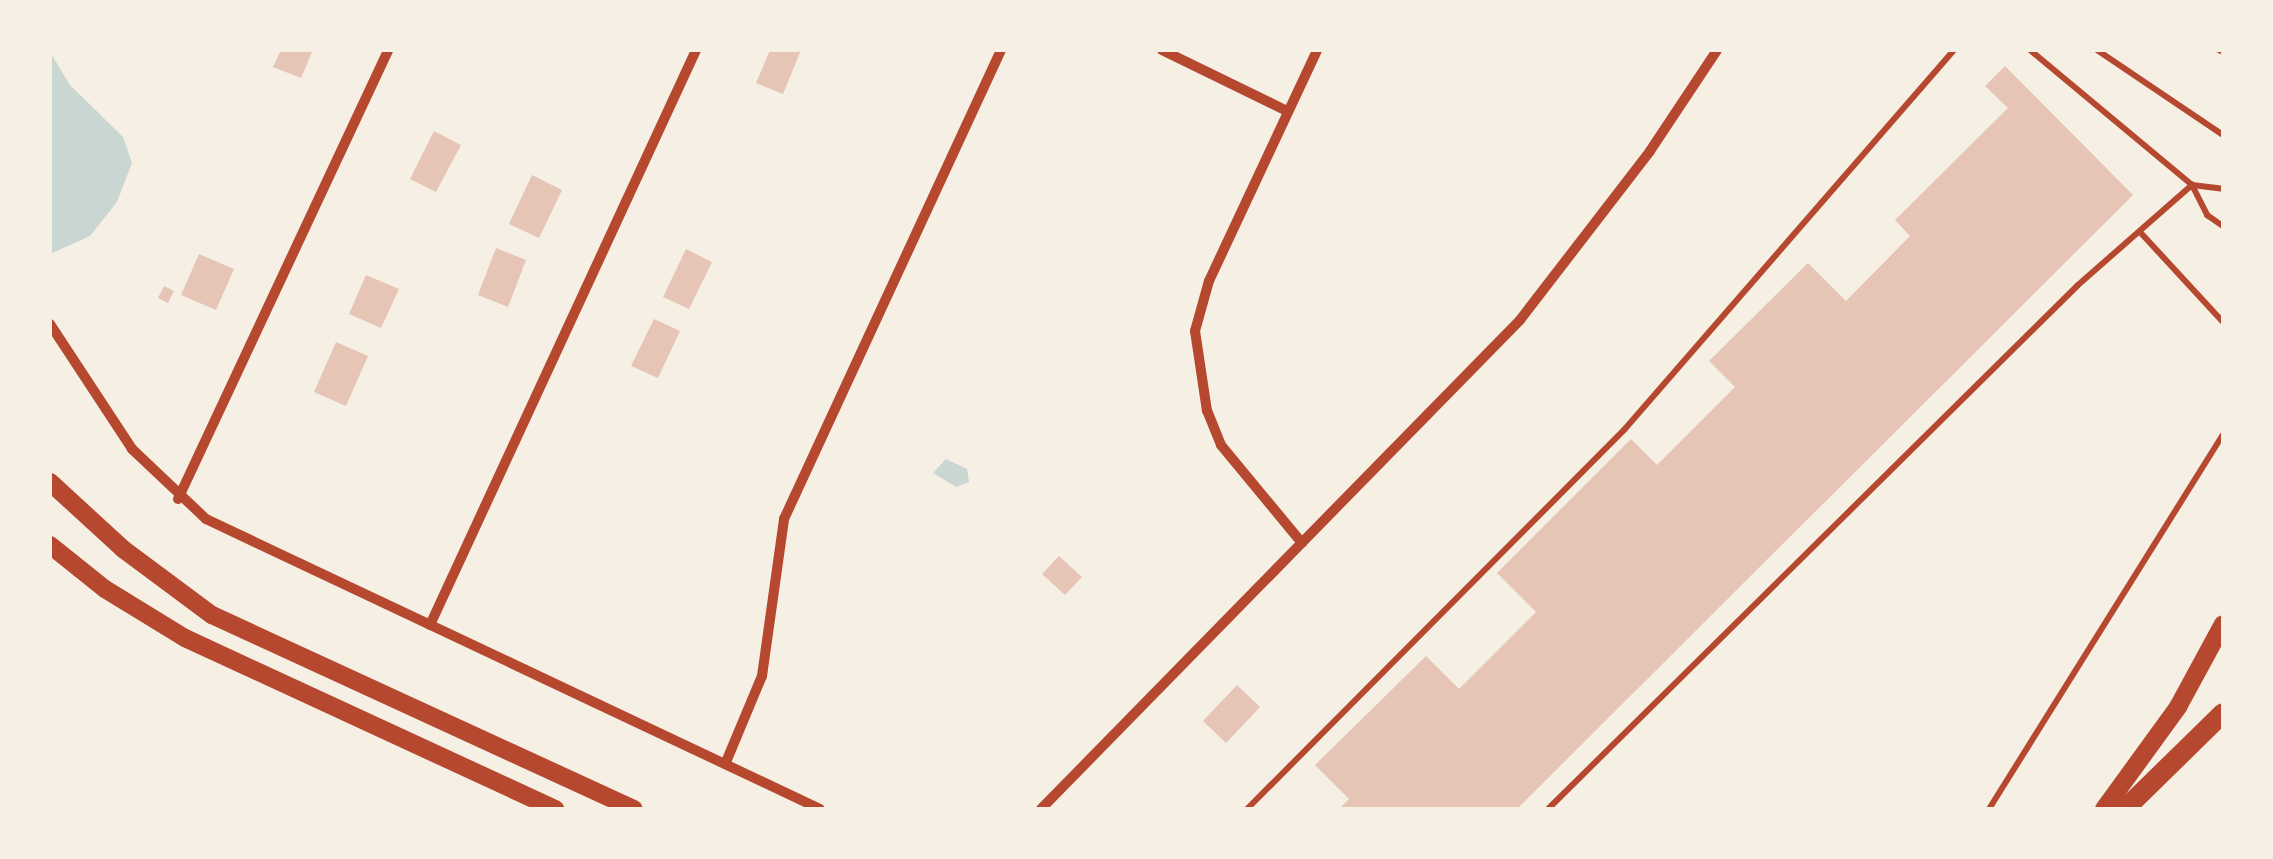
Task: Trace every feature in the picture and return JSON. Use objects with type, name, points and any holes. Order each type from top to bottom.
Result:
[{"type":"highway","points":[[2125,809],[2223,713]]},
{"type":"main road","points":[[50,482],[122,549],[212,615],[633,809]]},
{"type":"main road","points":[[50,545],[105,589],[185,638],[554,809]]},
{"type":"main road","points":[[2104,809],[2178,707],[2223,624]]},
{"type":"street","points":[[178,499],[388,50]]},
{"type":"street","points":[[430,625],[696,50]]},
{"type":"street","points":[[726,762],[762,676],[784,519],[1001,50]]},
{"type":"street","points":[[1162,50],[1287,111]]},
{"type":"street","points":[[1302,543],[1220,444],[1195,352],[1209,281],[1317,50]]},
{"type":"street","points":[[1040,809],[1520,320],[1650,151],[1717,50]]},
{"type":"street","points":[[50,324],[132,448],[178,499],[232,532],[820,809]]},
{"type":"lane","points":[[1246,809],[1624,430],[1954,50]]},
{"type":"lane","points":[[2030,50],[2192,185],[2206,214],[2223,226]]},
{"type":"lane","points":[[2097,50],[2223,135]]},
{"type":"lane","points":[[1548,809],[2078,285],[2192,185],[2223,189]]},
{"type":"lane","points":[[2140,232],[2223,322]]},
{"type":"lane","points":[[1989,809],[2223,435]]},
{"type":"shaded area","points":[[50,52],[70,85],[123,137],[132,163],[117,202],[90,236],[50,254]]},
{"type":"shaded area","points":[[946,459],[967,469],[969,482],[956,487],[933,473]]},
{"type":"building","points":[[281,50],[313,50],[301,78],[273,67]]},
{"type":"building","points":[[770,50],[801,50],[783,94],[756,83]]},
{"type":"building","points":[[2005,66],[2133,195],[1517,809],[1339,809],[1349,799],[1315,765],[1426,656],[1459,689],[1536,612],[1497,573],[1631,439],[1657,465],[1735,387],[1709,361],[1808,263],[1846,301],[1910,236],[1895,220],[2008,108],[1985,86]]},
{"type":"building","points":[[434,131],[461,145],[436,192],[410,179]]},
{"type":"building","points":[[532,175],[562,190],[539,238],[509,224]]},
{"type":"building","points":[[496,248],[526,260],[508,307],[478,295]]},
{"type":"building","points":[[686,249],[712,262],[689,309],[663,297]]},
{"type":"building","points":[[199,254],[234,269],[216,310],[181,295]]},
{"type":"building","points":[[366,275],[399,289],[381,328],[349,314]]},
{"type":"building","points":[[164,286],[174,291],[168,303],[158,298]]},
{"type":"building","points":[[654,319],[680,331],[658,378],[631,366]]},
{"type":"building","points":[[336,342],[368,356],[346,406],[314,392]]},
{"type":"building","points":[[1059,556],[1082,577],[1065,595],[1042,574]]},
{"type":"building","points":[[1237,685],[1260,707],[1226,743],[1203,721]]}]
